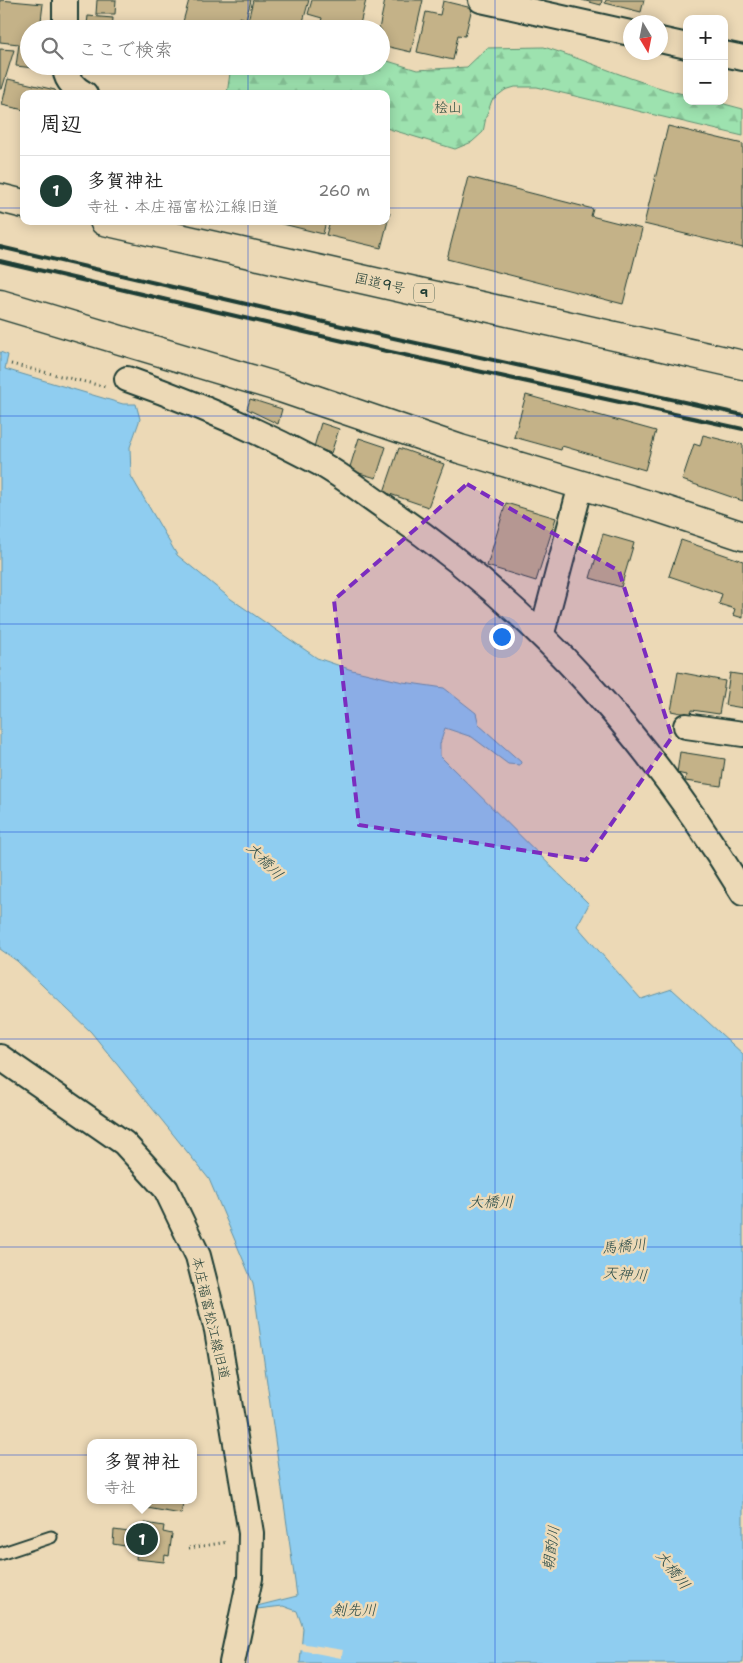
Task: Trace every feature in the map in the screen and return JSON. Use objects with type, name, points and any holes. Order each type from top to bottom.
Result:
[{"type":"main road","points":[[0,198],[20,203]]},
{"type":"main road","name":"国道9号","points":[[139,225],[182,230],[743,364]]},
{"type":"main road","points":[[0,304],[281,388],[460,449],[743,536]]},
{"type":"street","points":[[65,0],[65,20]]},
{"type":"street","points":[[482,0],[623,31]]},
{"type":"street","points":[[668,42],[683,45]]},
{"type":"street","points":[[728,55],[743,58]]},
{"type":"street","points":[[66,75],[78,90]]},
{"type":"street","points":[[127,379],[197,404],[321,464],[435,542],[542,633],[607,703],[651,756],[690,810],[743,893]]},
{"type":"street","points":[[542,633],[581,485]]},
{"type":"street","points":[[686,726],[743,734]]},
{"type":"street","name":"本庄福富松江線旧道","points":[[0,1057],[124,1143],[166,1189],[198,1256],[214,1321],[251,1539],[250,1578],[232,1663]]},
{"type":"lane","points":[[0,1554],[51,1537]]},
{"type":"path","points":[[11,364],[106,387],[127,379]]},
{"type":"path","points":[[189,1548],[251,1539]]},
{"type":"highlighted area","points":[[467,484],[619,571],[672,737],[586,860],[359,825],[334,600]]},
{"type":"green space","name":"桧山","points":[[544,47],[633,79],[683,94],[683,105],[728,105],[743,109],[743,136],[537,87],[515,87],[505,90],[492,100],[483,132],[472,142],[455,149],[390,129],[390,90],[228,90],[230,75],[390,75],[390,62],[417,70],[467,67],[487,48]]},
{"type":"water","name":"大橋川","points":[[0,352],[8,355],[5,369],[123,404],[136,404],[140,419],[130,447],[131,476],[177,555],[231,599],[317,658],[352,670],[403,682],[444,688],[476,713],[479,725],[521,762],[520,765],[508,764],[472,737],[445,728],[440,744],[440,756],[589,904],[577,926],[641,999],[672,989],[743,1054],[743,1663],[300,1663],[303,1628],[297,1611],[283,1606],[257,1609],[257,1606],[297,1596],[253,1283],[209,1179],[91,1032],[17,961],[0,949]]},
{"type":"pier","points":[[300,1643],[343,1650],[341,1658],[300,1650]]},
{"type":"building","points":[[0,0],[43,4],[41,20],[20,20],[20,66],[16,66],[19,44],[0,42]]},
{"type":"building","points":[[97,0],[116,0],[115,14],[96,14]]},
{"type":"building","points":[[189,0],[251,0],[246,19],[240,17],[239,20],[183,20]]},
{"type":"building","points":[[253,0],[309,0],[303,20],[248,20]]},
{"type":"building","points":[[312,0],[366,0],[361,20],[321,20],[322,18],[308,14]]},
{"type":"building","points":[[385,0],[423,0],[411,52],[390,47],[390,20],[381,20]]},
{"type":"building","points":[[582,0],[602,0],[601,5]]},
{"type":"building","points":[[606,0],[644,0],[641,12],[605,3]]},
{"type":"building","points":[[443,1],[472,8],[465,36],[458,35],[453,60],[417,52],[426,12],[440,15]]},
{"type":"building","points":[[88,16],[113,18],[113,20],[88,20]]},
{"type":"building","points":[[0,49],[14,50],[2,89],[0,89]]},
{"type":"building","points":[[8,79],[55,90],[20,90],[20,109],[2,105]]},
{"type":"building","points":[[668,126],[743,144],[743,248],[644,224]]},
{"type":"building","points":[[468,177],[593,209],[591,216],[642,229],[623,304],[447,259]]},
{"type":"building","points":[[287,225],[325,225],[323,234]]},
{"type":"building","points":[[329,225],[387,225],[381,248],[326,235]]},
{"type":"building","points":[[526,395],[656,431],[645,470],[562,446],[561,450],[514,437]]},
{"type":"building","points":[[250,399],[282,409],[278,424],[247,409]]},
{"type":"building","points":[[321,423],[339,429],[331,453],[314,447]]},
{"type":"building","points":[[703,435],[743,445],[743,501],[682,480],[694,444],[700,446]]},
{"type":"building","points":[[359,438],[386,447],[376,478],[349,470]]},
{"type":"building","points":[[399,448],[444,464],[428,507],[384,492]]},
{"type":"building","points":[[506,503],[556,518],[536,581],[487,566]]},
{"type":"building","points":[[603,534],[634,543],[621,587],[590,578]]},
{"type":"building","points":[[681,540],[743,561],[743,618],[733,615],[735,609],[719,604],[722,594],[669,576]]},
{"type":"building","points":[[678,672],[725,681],[719,714],[692,710],[691,715],[671,711]]},
{"type":"building","points":[[730,673],[743,675],[743,708],[725,705]]},
{"type":"building","points":[[680,752],[725,759],[721,786],[685,781],[686,775],[677,773]]},
{"type":"building","points":[[148,1504],[183,1504],[181,1514],[147,1508]]},
{"type":"building","points":[[145,1523],[164,1526],[163,1532],[172,1534],[169,1556],[165,1555],[164,1562],[136,1559],[137,1548],[113,1544],[114,1530],[144,1534]]},
{"type":"railway","points":[[0,247],[389,337],[743,415]]},
{"type":"railway","points":[[0,261],[386,351],[743,429]]},
{"type":"place","name":"多賀神社","points":[[142,1539]]},
{"type":"water label","name":"馬橋川","points":[[624,1246]]},
{"type":"water label","name":"天神川","points":[[625,1274]]},
{"type":"water label","name":"朝酌川","points":[[551,1548]]},
{"type":"water label","name":"剣先川","points":[[354,1610]]}]
